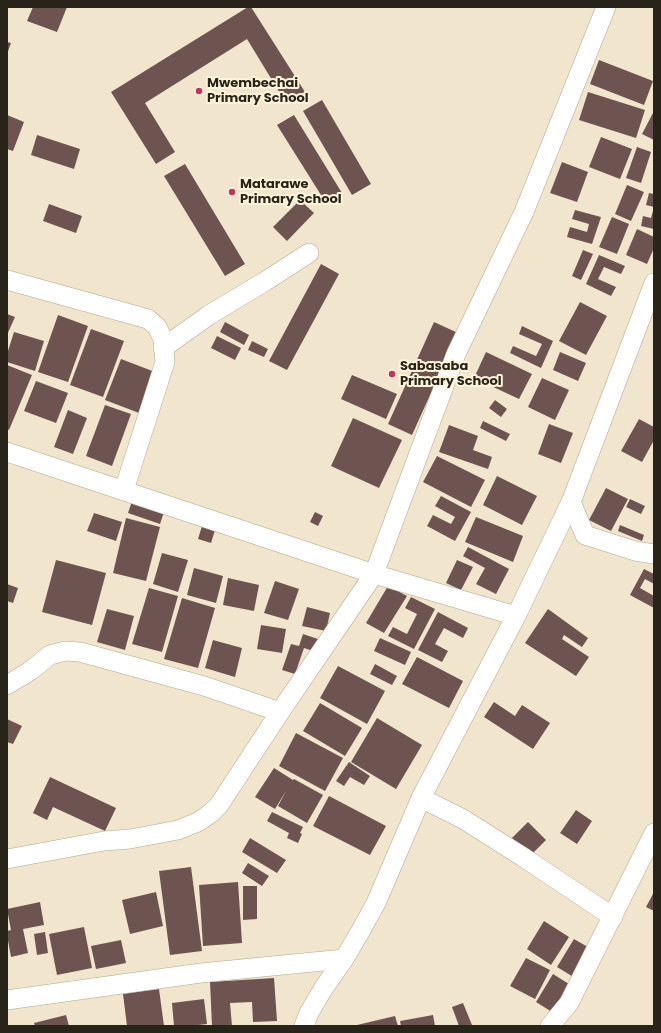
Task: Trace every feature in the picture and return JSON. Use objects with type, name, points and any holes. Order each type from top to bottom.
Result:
[{"type":"street","points":[[7,859],[97,842],[130,839],[178,830],[198,822],[219,805],[374,574],[456,354],[524,212],[606,7]]},
{"type":"street","points":[[163,348],[209,315],[309,253]]},
{"type":"street","points":[[7,280],[148,319],[157,327],[163,339],[165,362],[124,490]]},
{"type":"street","points":[[304,1026],[322,989],[344,959],[376,903],[421,798],[516,616],[571,502],[654,283]]},
{"type":"street","points":[[7,452],[374,574],[516,616]]},
{"type":"street","points":[[571,502],[585,535],[635,551],[654,554]]},
{"type":"street","points":[[7,685],[30,671],[50,655],[65,651],[80,652],[204,686],[280,712]]},
{"type":"street","points":[[421,798],[463,819],[613,917]]},
{"type":"street","points":[[550,1026],[568,1003],[613,917],[654,833]]},
{"type":"street","points":[[7,1000],[201,972],[344,959]]},
{"type":"building","points":[[33,7],[67,7],[57,32],[27,21]]},
{"type":"building","points":[[248,7],[251,7],[305,92],[286,103],[247,39],[145,103],[175,152],[156,164],[111,92]]},
{"type":"building","points":[[7,42],[11,43],[7,54]]},
{"type":"building","points":[[599,60],[653,81],[644,105],[590,84]]},
{"type":"building","points":[[588,92],[645,110],[636,138],[579,120]]},
{"type":"building","points":[[322,100],[371,184],[352,195],[303,111]]},
{"type":"building","points":[[654,111],[654,140],[642,134]]},
{"type":"building","points":[[7,115],[24,122],[13,151],[7,149]]},
{"type":"building","points":[[294,115],[342,193],[326,203],[277,125]]},
{"type":"building","points":[[37,135],[80,149],[74,169],[31,155]]},
{"type":"building","points":[[601,137],[632,149],[620,179],[589,167]]},
{"type":"building","points":[[637,147],[651,152],[641,183],[626,178]]},
{"type":"building","points":[[562,162],[588,172],[577,202],[550,193]]},
{"type":"building","points":[[185,164],[245,264],[225,276],[164,176]]},
{"type":"building","points":[[627,185],[644,192],[631,221],[615,214]]},
{"type":"building","points":[[649,193],[654,194],[654,207],[646,205]]},
{"type":"building","points":[[300,200],[314,213],[287,241],[273,227]]},
{"type":"building","points":[[49,204],[82,216],[76,233],[43,221]]},
{"type":"building","points":[[654,207],[654,229],[641,226],[643,216],[651,218]]},
{"type":"building","points":[[575,210],[601,217],[592,244],[567,237],[570,227],[587,232],[589,224],[572,219]]},
{"type":"building","points":[[612,217],[629,224],[617,254],[599,247]]},
{"type":"building","points":[[637,229],[654,237],[654,248],[647,264],[626,255]]},
{"type":"building","points":[[583,250],[593,254],[581,280],[572,276]]},
{"type":"building","points":[[599,255],[625,266],[621,274],[604,267],[598,279],[616,287],[611,296],[586,284]]},
{"type":"building","points":[[321,264],[339,274],[287,370],[269,361]]},
{"type":"building","points":[[580,302],[607,316],[586,355],[559,341]]},
{"type":"building","points":[[7,314],[15,317],[7,335]]},
{"type":"building","points":[[58,315],[88,326],[68,382],[38,372]]},
{"type":"building","points":[[225,322],[249,335],[244,345],[220,332]]},
{"type":"building","points":[[434,322],[458,333],[412,435],[388,424]]},
{"type":"building","points":[[522,326],[553,341],[541,368],[510,353],[513,346],[536,356],[542,344],[519,334]]},
{"type":"building","points":[[91,329],[124,341],[103,397],[70,385]]},
{"type":"building","points":[[14,332],[44,341],[35,371],[7,362],[7,354]]},
{"type":"building","points":[[217,336],[241,348],[235,360],[211,348]]},
{"type":"building","points":[[252,341],[268,349],[264,357],[248,350]]},
{"type":"building","points":[[486,352],[532,374],[519,399],[474,378]]},
{"type":"building","points":[[560,352],[586,363],[578,381],[553,370]]},
{"type":"building","points":[[121,359],[155,372],[139,413],[105,400]]},
{"type":"building","points":[[7,365],[32,375],[9,430],[7,429]]},
{"type":"building","points":[[352,375],[397,394],[386,419],[341,399]]},
{"type":"building","points":[[542,378],[569,390],[555,420],[528,407]]},
{"type":"building","points":[[36,381],[68,393],[56,423],[24,411]]},
{"type":"building","points":[[495,400],[507,409],[501,417],[489,408]]},
{"type":"building","points":[[105,405],[131,414],[112,466],[86,456]]},
{"type":"building","points":[[68,410],[87,418],[73,454],[54,447]]},
{"type":"building","points":[[353,418],[402,440],[379,488],[331,466]]},
{"type":"building","points":[[639,419],[654,427],[654,440],[642,462],[621,451]]},
{"type":"building","points":[[483,421],[510,434],[506,441],[480,428]]},
{"type":"building","points":[[549,424],[573,433],[561,463],[538,454]]},
{"type":"building","points":[[449,425],[478,436],[473,450],[492,457],[488,469],[439,452]]},
{"type":"building","points":[[437,456],[485,480],[471,507],[423,482]]},
{"type":"building","points":[[497,476],[537,496],[522,525],[483,505]]},
{"type":"building","points":[[606,488],[628,499],[611,531],[589,520]]},
{"type":"building","points":[[441,496],[471,512],[455,541],[427,526],[433,515],[451,524],[455,517],[435,506]]},
{"type":"building","points":[[630,499],[645,506],[641,514],[626,507]]},
{"type":"building","points":[[132,501],[164,512],[160,524],[128,513]]},
{"type":"building","points":[[315,512],[323,516],[318,526],[310,522]]},
{"type":"building","points":[[94,513],[122,522],[116,541],[87,531]]},
{"type":"building","points":[[476,517],[523,536],[513,562],[465,542]]},
{"type":"building","points":[[126,518],[160,527],[146,581],[113,573]]},
{"type":"building","points":[[620,525],[644,535],[642,541],[618,531]]},
{"type":"building","points":[[202,526],[215,530],[211,543],[198,539]]},
{"type":"building","points":[[468,547],[509,569],[496,594],[476,584],[485,568],[463,556]]},
{"type":"building","points":[[162,553],[188,560],[178,592],[153,584]]},
{"type":"building","points":[[56,560],[106,573],[92,625],[42,612]]},
{"type":"building","points":[[457,560],[473,567],[461,590],[446,583]]},
{"type":"building","points":[[194,568],[223,576],[216,603],[187,595]]},
{"type":"building","points":[[644,569],[654,574],[654,584],[645,579],[640,588],[654,596],[654,608],[630,595]]},
{"type":"building","points":[[228,578],[259,585],[254,611],[223,605]]},
{"type":"building","points":[[275,581],[299,589],[288,620],[264,613]]},
{"type":"building","points":[[7,584],[18,588],[13,603],[7,601]]},
{"type":"building","points":[[388,586],[407,596],[384,633],[366,623]]},
{"type":"building","points":[[149,588],[178,596],[162,652],[132,644]]},
{"type":"building","points":[[411,597],[435,609],[414,649],[388,636],[393,627],[407,634],[417,614],[405,608]]},
{"type":"building","points":[[182,598],[215,608],[198,668],[164,659]]},
{"type":"building","points":[[307,607],[330,613],[326,631],[302,626]]},
{"type":"building","points":[[107,609],[134,616],[125,650],[97,642]]},
{"type":"building","points":[[548,609],[588,638],[582,647],[564,635],[562,639],[589,657],[576,676],[525,643]]},
{"type":"building","points":[[438,612],[468,628],[463,638],[444,628],[435,644],[448,651],[442,662],[418,650]]},
{"type":"building","points":[[261,625],[286,629],[282,653],[257,649]]},
{"type":"building","points":[[303,634],[321,640],[316,652],[304,648],[295,674],[282,670],[291,644],[299,646]]},
{"type":"building","points":[[380,638],[411,652],[405,665],[374,651]]},
{"type":"building","points":[[213,640],[242,648],[235,677],[205,668]]},
{"type":"building","points":[[417,657],[463,681],[449,708],[402,684]]},
{"type":"building","points":[[375,664],[397,676],[392,685],[370,674]]},
{"type":"building","points":[[338,666],[385,691],[367,724],[320,698]]},
{"type":"building","points":[[494,702],[515,716],[522,705],[550,723],[533,749],[484,717]]},
{"type":"building","points":[[320,703],[362,728],[345,756],[303,731]]},
{"type":"building","points":[[377,718],[422,745],[396,789],[351,762]]},
{"type":"building","points":[[7,719],[22,726],[13,744],[7,742]]},
{"type":"building","points":[[296,733],[343,758],[325,791],[279,766]]},
{"type":"building","points":[[349,762],[370,776],[364,785],[350,777],[344,786],[336,781]]},
{"type":"building","points":[[274,768],[293,780],[294,779],[323,795],[307,823],[278,806],[286,791],[275,809],[255,797]]},
{"type":"building","points":[[50,777],[116,808],[105,831],[53,807],[47,820],[33,813]]},
{"type":"building","points":[[329,796],[386,826],[370,855],[313,826]]},
{"type":"building","points":[[576,810],[592,821],[577,844],[560,833]]},
{"type":"building","points":[[272,812],[303,827],[298,843],[287,838],[289,833],[267,821]]},
{"type":"building","points":[[528,822],[546,840],[530,856],[512,838]]},
{"type":"building","points":[[250,838],[286,860],[277,873],[242,852]]},
{"type":"building","points":[[248,863],[269,876],[262,886],[242,873]]},
{"type":"building","points":[[191,867],[202,951],[170,955],[159,871]]},
{"type":"building","points":[[238,882],[242,943],[203,946],[199,885]]},
{"type":"building","points":[[243,886],[257,886],[257,919],[243,920]]},
{"type":"building","points":[[156,892],[163,926],[130,934],[122,900]]},
{"type":"building","points":[[654,892],[654,911],[646,907]]},
{"type":"building","points":[[40,902],[44,925],[23,929],[28,953],[11,957],[7,931],[11,930],[7,909]]},
{"type":"building","points":[[544,921],[569,937],[551,965],[527,949]]},
{"type":"building","points":[[84,927],[92,968],[57,975],[49,934]]},
{"type":"building","points":[[45,932],[48,953],[37,955],[34,934]]},
{"type":"building","points":[[574,939],[593,950],[575,978],[557,967]]},
{"type":"building","points":[[121,940],[126,963],[96,969],[91,946]]},
{"type":"building","points":[[526,958],[550,970],[535,999],[510,986]]},
{"type":"building","points":[[553,974],[569,984],[552,1012],[536,1002]]},
{"type":"building","points":[[274,978],[277,1021],[253,1022],[252,1002],[230,1003],[232,1026],[212,1026],[210,982]]},
{"type":"building","points":[[159,989],[164,1026],[127,1026],[123,994]]},
{"type":"building","points":[[204,999],[207,1024],[174,1026],[172,1003]]},
{"type":"building","points":[[463,1003],[472,1025],[470,1026],[459,1026],[452,1007]]},
{"type":"building","points":[[66,1015],[69,1026],[35,1026],[34,1023]]},
{"type":"building","points":[[433,1015],[435,1026],[401,1026],[400,1021]]},
{"type":"building","points":[[395,1016],[398,1026],[357,1025]]},
{"type":"place","name":"Mwembechai Primary School","points":[[199,91]]},
{"type":"place","name":"Matarawe Primary School","points":[[232,192]]},
{"type":"place","name":"Sabasaba Primary School","points":[[392,374]]}]
